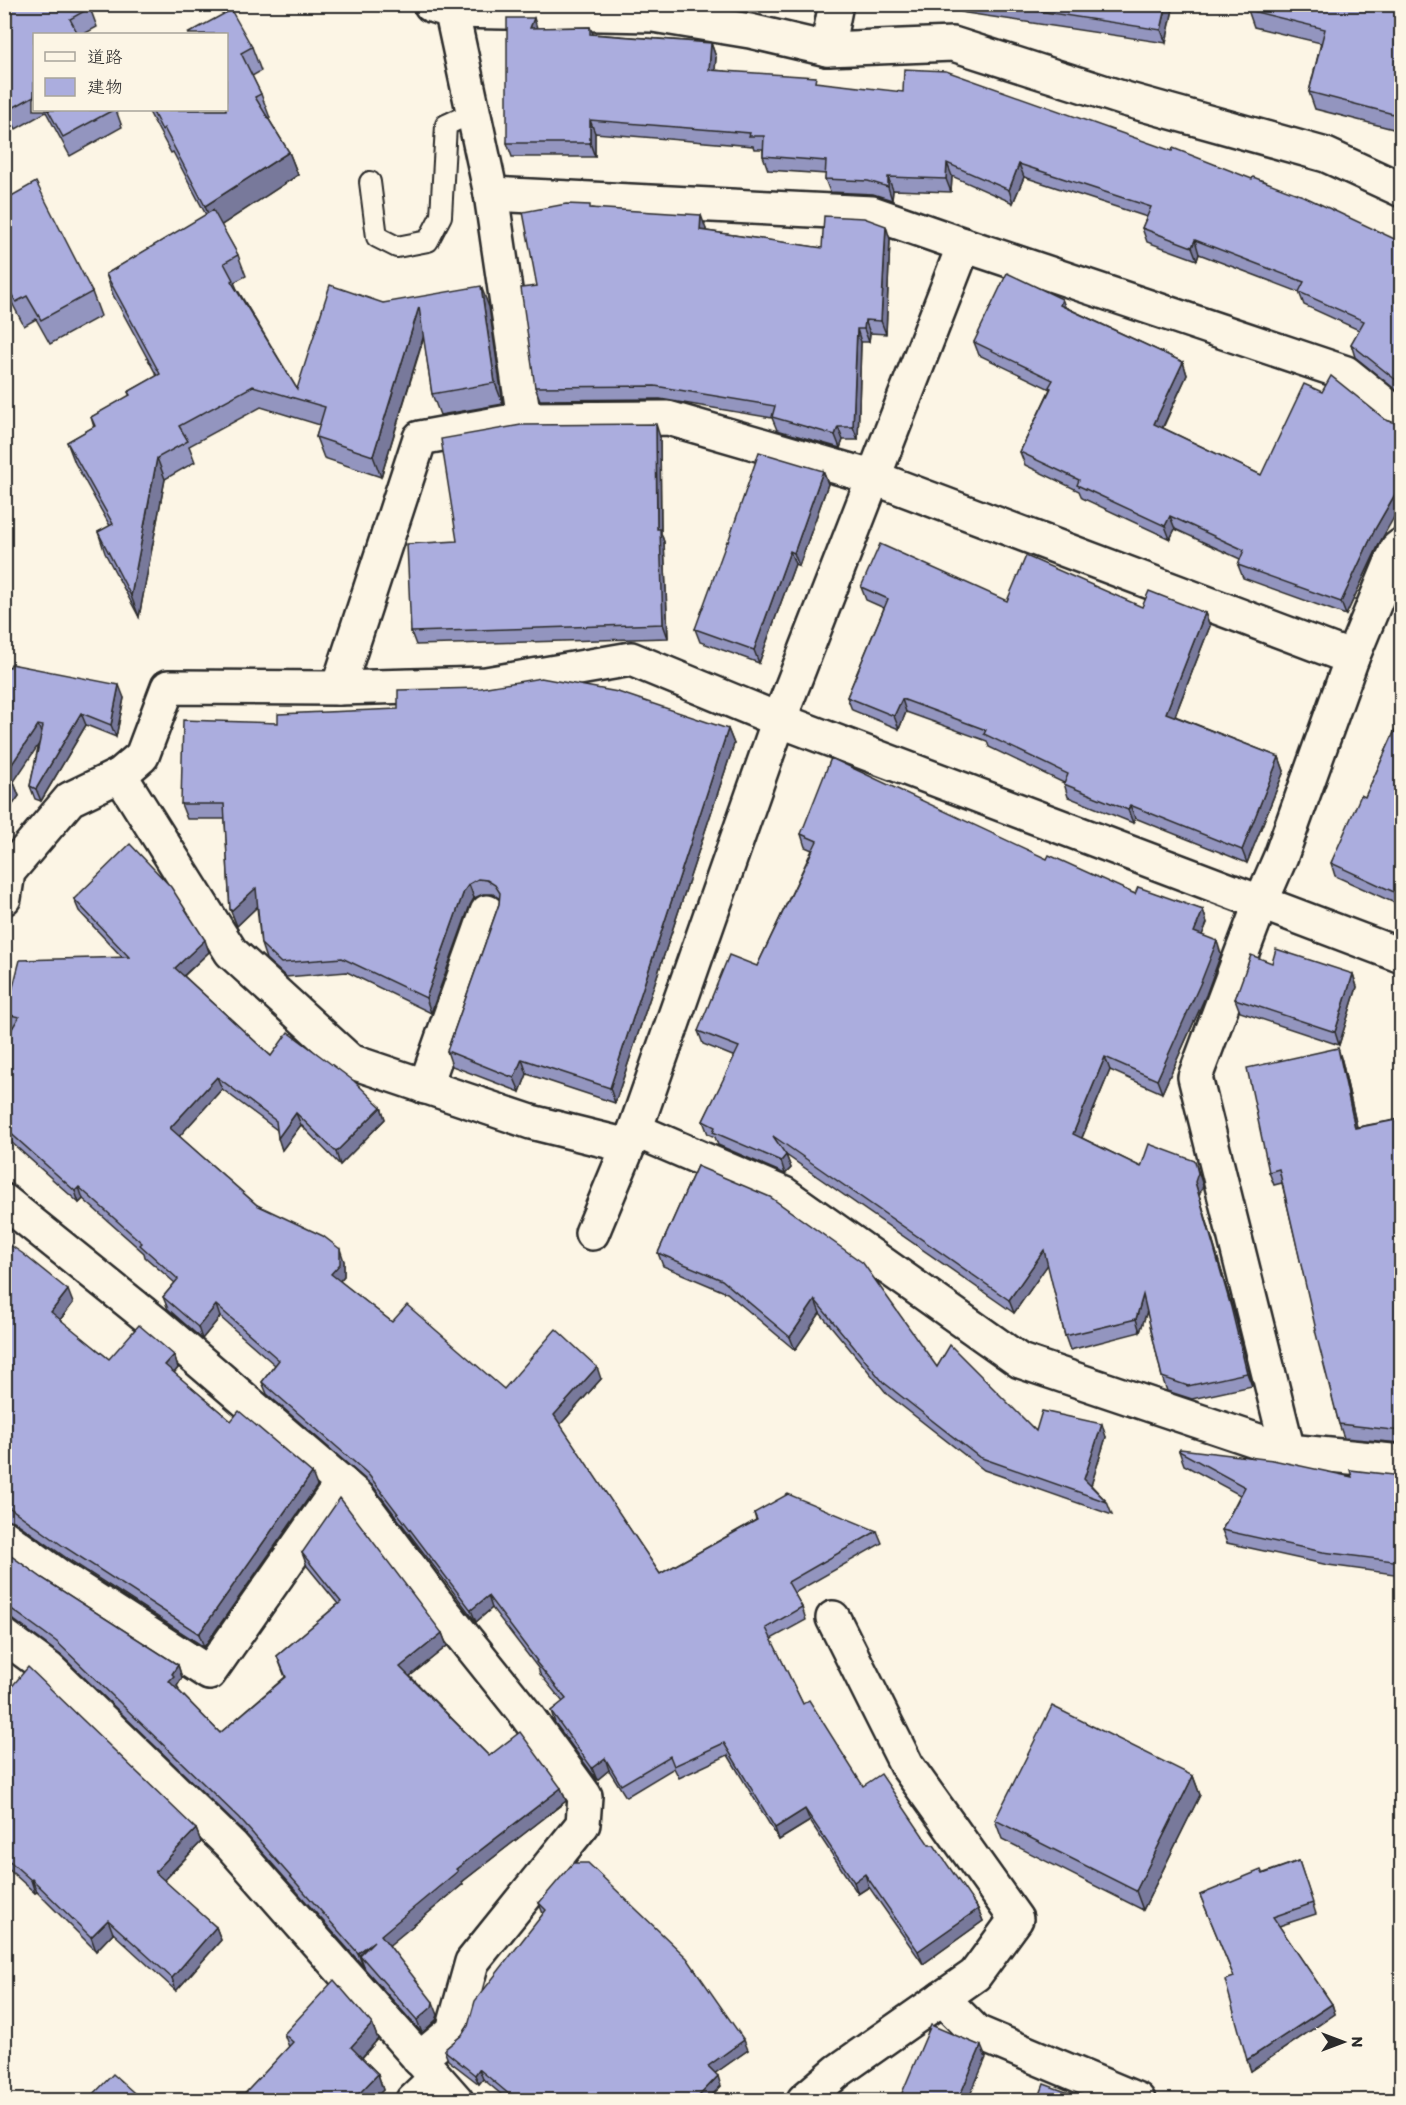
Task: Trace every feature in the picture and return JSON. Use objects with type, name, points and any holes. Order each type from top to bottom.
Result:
[{"type":"street","points":[[828,50],[836,4]]},
{"type":"street","points":[[524,419],[491,194],[474,112],[444,6],[653,15],[750,31],[828,50],[953,44],[1125,99],[1326,155],[1401,190]]},
{"type":"street","points":[[491,194],[872,213],[1346,373],[1401,418]]},
{"type":"street","points":[[592,1233],[632,1138],[779,720],[964,245]]},
{"type":"street","points":[[339,688],[420,438],[524,419],[668,418],[872,477],[1352,658]]},
{"type":"street","points":[[1288,1451],[1195,1077],[1261,902],[1281,856],[1352,658],[1397,549],[1401,545]]},
{"type":"street","points":[[6,880],[70,799],[120,775],[142,756],[168,687],[339,688],[486,684],[631,659],[779,720],[1401,956]]},
{"type":"street","points":[[120,775],[231,952],[350,1061],[531,1122],[632,1138],[784,1194],[1020,1361],[1288,1451],[1401,1462]]},
{"type":"street","points":[[425,1087],[487,912]]},
{"type":"street","points":[[4,1201],[154,1322],[358,1497],[435,1601],[527,1716],[585,1796],[583,1824],[472,1962],[437,2079],[413,2100]]},
{"type":"street","points":[[4,1537],[57,1575],[209,1673],[342,1483]]},
{"type":"street","points":[[804,2100],[838,2071],[975,1975],[1016,1919],[907,1766],[833,1618]]},
{"type":"street","points":[[4,1636],[50,1670],[231,1845],[437,2079]]},
{"type":"street","points":[[942,1998],[976,2032],[1138,2100]]},
{"type":"lane","points":[[370,182],[377,237],[397,247],[428,241],[441,216],[446,125],[474,112]]},
{"type":"building","points":[[4,4],[88,4],[90,8],[70,19],[77,33],[33,33],[33,97],[9,110],[4,101]]},
{"type":"building","points":[[992,4],[1167,4],[1161,30]]},
{"type":"building","points":[[1250,4],[1401,4],[1401,116],[1309,92],[1325,29],[1248,10]]},
{"type":"building","points":[[231,10],[252,47],[241,53],[261,94],[255,97],[289,152],[205,206],[164,128],[162,130],[152,111],[228,111],[228,33],[189,33]]},
{"type":"building","points":[[507,18],[534,18],[530,28],[590,27],[590,34],[711,43],[709,70],[816,77],[815,82],[903,92],[904,69],[946,71],[1172,151],[1173,148],[1303,196],[1401,242],[1401,384],[1351,344],[1364,321],[1299,292],[1304,282],[1195,240],[1192,247],[1142,228],[1151,207],[1019,164],[1009,190],[947,163],[946,179],[888,177],[888,187],[868,181],[825,179],[826,161],[763,156],[764,136],[749,136],[750,133],[590,120],[590,143],[507,143]]},
{"type":"building","points":[[49,111],[111,111],[63,137]]},
{"type":"building","points":[[36,182],[92,292],[41,320],[27,296],[16,302],[4,281],[4,192],[8,198]]},
{"type":"building","points":[[566,204],[590,205],[590,208],[701,215],[700,230],[822,248],[824,216],[864,218],[886,226],[881,321],[865,320],[864,329],[857,329],[853,427],[838,427],[835,435],[772,417],[775,406],[655,386],[535,387],[521,288],[537,286],[523,212]]},
{"type":"building","points":[[213,210],[238,255],[224,263],[233,280],[231,281],[297,389],[330,285],[383,303],[481,286],[495,383],[432,394],[419,307],[373,456],[316,437],[325,407],[253,386],[179,426],[188,441],[157,458],[131,596],[98,532],[113,524],[67,442],[95,426],[91,417],[130,395],[128,392],[160,374],[106,274]]},
{"type":"building","points":[[1007,273],[1062,299],[1060,305],[1183,362],[1154,424],[1261,475],[1304,384],[1322,392],[1331,376],[1386,420],[1401,423],[1401,484],[1375,529],[1341,602],[1238,565],[1244,550],[1170,516],[1165,526],[1077,485],[1079,480],[1020,452],[1053,380],[974,342]]},
{"type":"building","points":[[656,424],[657,529],[660,529],[663,624],[411,632],[407,544],[457,541],[441,439],[521,425]]},
{"type":"building","points":[[759,452],[823,471],[794,553],[790,551],[754,650],[695,629]]},
{"type":"building","points":[[880,544],[1007,601],[1026,556],[1142,607],[1149,591],[1205,613],[1166,713],[1279,757],[1242,850],[1130,805],[1128,810],[1064,784],[1068,774],[984,734],[986,730],[902,699],[894,716],[847,697],[888,599],[861,587]]},
{"type":"building","points":[[11,664],[119,685],[111,725],[81,713],[36,789],[30,786],[43,726],[38,725],[4,776],[4,665],[10,667]]},
{"type":"building","points":[[541,678],[618,692],[728,729],[610,1088],[522,1059],[514,1078],[447,1051],[499,904],[500,893],[495,885],[487,880],[478,879],[469,884],[464,891],[426,998],[342,958],[281,963],[261,944],[256,888],[231,911],[230,909],[224,804],[181,804],[183,720],[278,723],[278,714],[398,709],[398,690],[481,688]]},
{"type":"building","points":[[1401,717],[1401,887],[1398,885],[1394,892],[1331,863],[1361,795],[1365,797]]},
{"type":"building","points":[[831,758],[1047,859],[1049,855],[1135,894],[1138,887],[1203,910],[1194,932],[1217,941],[1157,1080],[1105,1057],[1073,1134],[1141,1167],[1149,1144],[1195,1161],[1198,1173],[1195,1182],[1231,1307],[1247,1373],[1188,1386],[1162,1377],[1143,1295],[1136,1319],[1065,1336],[1044,1250],[1009,1300],[773,1136],[786,1155],[781,1161],[713,1132],[715,1127],[703,1121],[739,1047],[698,1031],[729,955],[757,966],[817,841],[801,834]]},
{"type":"building","points":[[4,777],[14,783],[4,798]]},
{"type":"building","points":[[130,844],[171,887],[205,940],[175,968],[271,1056],[288,1032],[354,1081],[381,1107],[336,1152],[296,1113],[278,1138],[276,1121],[217,1077],[170,1128],[257,1205],[323,1236],[340,1249],[340,1264],[331,1274],[392,1322],[407,1305],[504,1389],[556,1329],[597,1367],[554,1415],[660,1574],[757,1520],[754,1513],[788,1494],[877,1531],[788,1582],[802,1607],[766,1628],[803,1704],[809,1700],[863,1786],[881,1774],[929,1845],[934,1845],[978,1909],[918,1951],[865,1874],[854,1882],[805,1809],[775,1828],[724,1743],[674,1766],[670,1756],[621,1785],[605,1758],[592,1768],[551,1711],[566,1699],[488,1596],[471,1610],[368,1474],[262,1382],[279,1360],[216,1305],[198,1327],[163,1297],[178,1279],[140,1245],[142,1243],[79,1187],[75,1191],[7,1130],[4,1135],[4,1042],[19,1017],[6,1014],[20,960],[129,957],[74,899]]},
{"type":"building","points":[[1276,949],[1353,974],[1335,1032],[1235,999],[1251,955],[1272,963]]},
{"type":"building","points":[[1338,1048],[1355,1128],[1401,1119],[1401,1431],[1339,1424],[1315,1330],[1279,1169],[1269,1172],[1247,1068]]},
{"type":"building","points":[[697,1166],[770,1197],[863,1263],[937,1367],[950,1345],[1036,1431],[1042,1411],[1102,1424],[1084,1479],[1107,1502],[979,1457],[883,1382],[815,1300],[790,1337],[722,1280],[658,1253]]},
{"type":"building","points":[[4,1241],[68,1290],[51,1312],[109,1359],[139,1325],[174,1355],[165,1365],[231,1421],[239,1411],[312,1473],[199,1634],[63,1546],[10,1508],[4,1507]]},
{"type":"building","points":[[1180,1449],[1273,1460],[1352,1477],[1350,1470],[1401,1476],[1401,1562],[1323,1552],[1222,1530],[1245,1487],[1179,1451]]},
{"type":"building","points":[[340,1498],[442,1633],[400,1667],[489,1756],[520,1732],[561,1788],[456,1869],[458,1871],[381,1935],[433,2002],[432,2007],[417,2020],[360,1955],[374,1941],[358,1953],[239,1818],[57,1642],[4,1606],[4,1551],[178,1665],[172,1674],[174,1676],[169,1681],[220,1733],[286,1677],[277,1656],[341,1602],[302,1553]]},
{"type":"building","points":[[28,1667],[196,1829],[155,1872],[216,1927],[172,1978],[108,1920],[91,1937],[32,1879],[4,1856],[4,1696]]},
{"type":"building","points":[[1052,1706],[1193,1776],[1136,1891],[995,1820]]},
{"type":"building","points":[[1299,1861],[1313,1903],[1273,1917],[1332,2004],[1247,2060],[1225,1980],[1234,1977],[1200,1895],[1261,1870],[1263,1874]]},
{"type":"building","points":[[573,1863],[588,1863],[687,1958],[744,2040],[708,2066],[718,2076],[695,2100],[516,2100],[479,2069],[475,2075],[444,2050],[462,2035],[468,2026],[475,2001],[546,1910],[539,1903]]},
{"type":"building","points":[[334,1980],[372,2024],[351,2047],[378,2074],[353,2100],[239,2100],[293,2042],[284,2034]]},
{"type":"building","points":[[931,2025],[981,2046],[958,2100],[899,2100]]},
{"type":"building","points":[[113,2074],[142,2100],[88,2100]]},
{"type":"building","points":[[1044,2084],[1088,2100],[1038,2100]]}]
